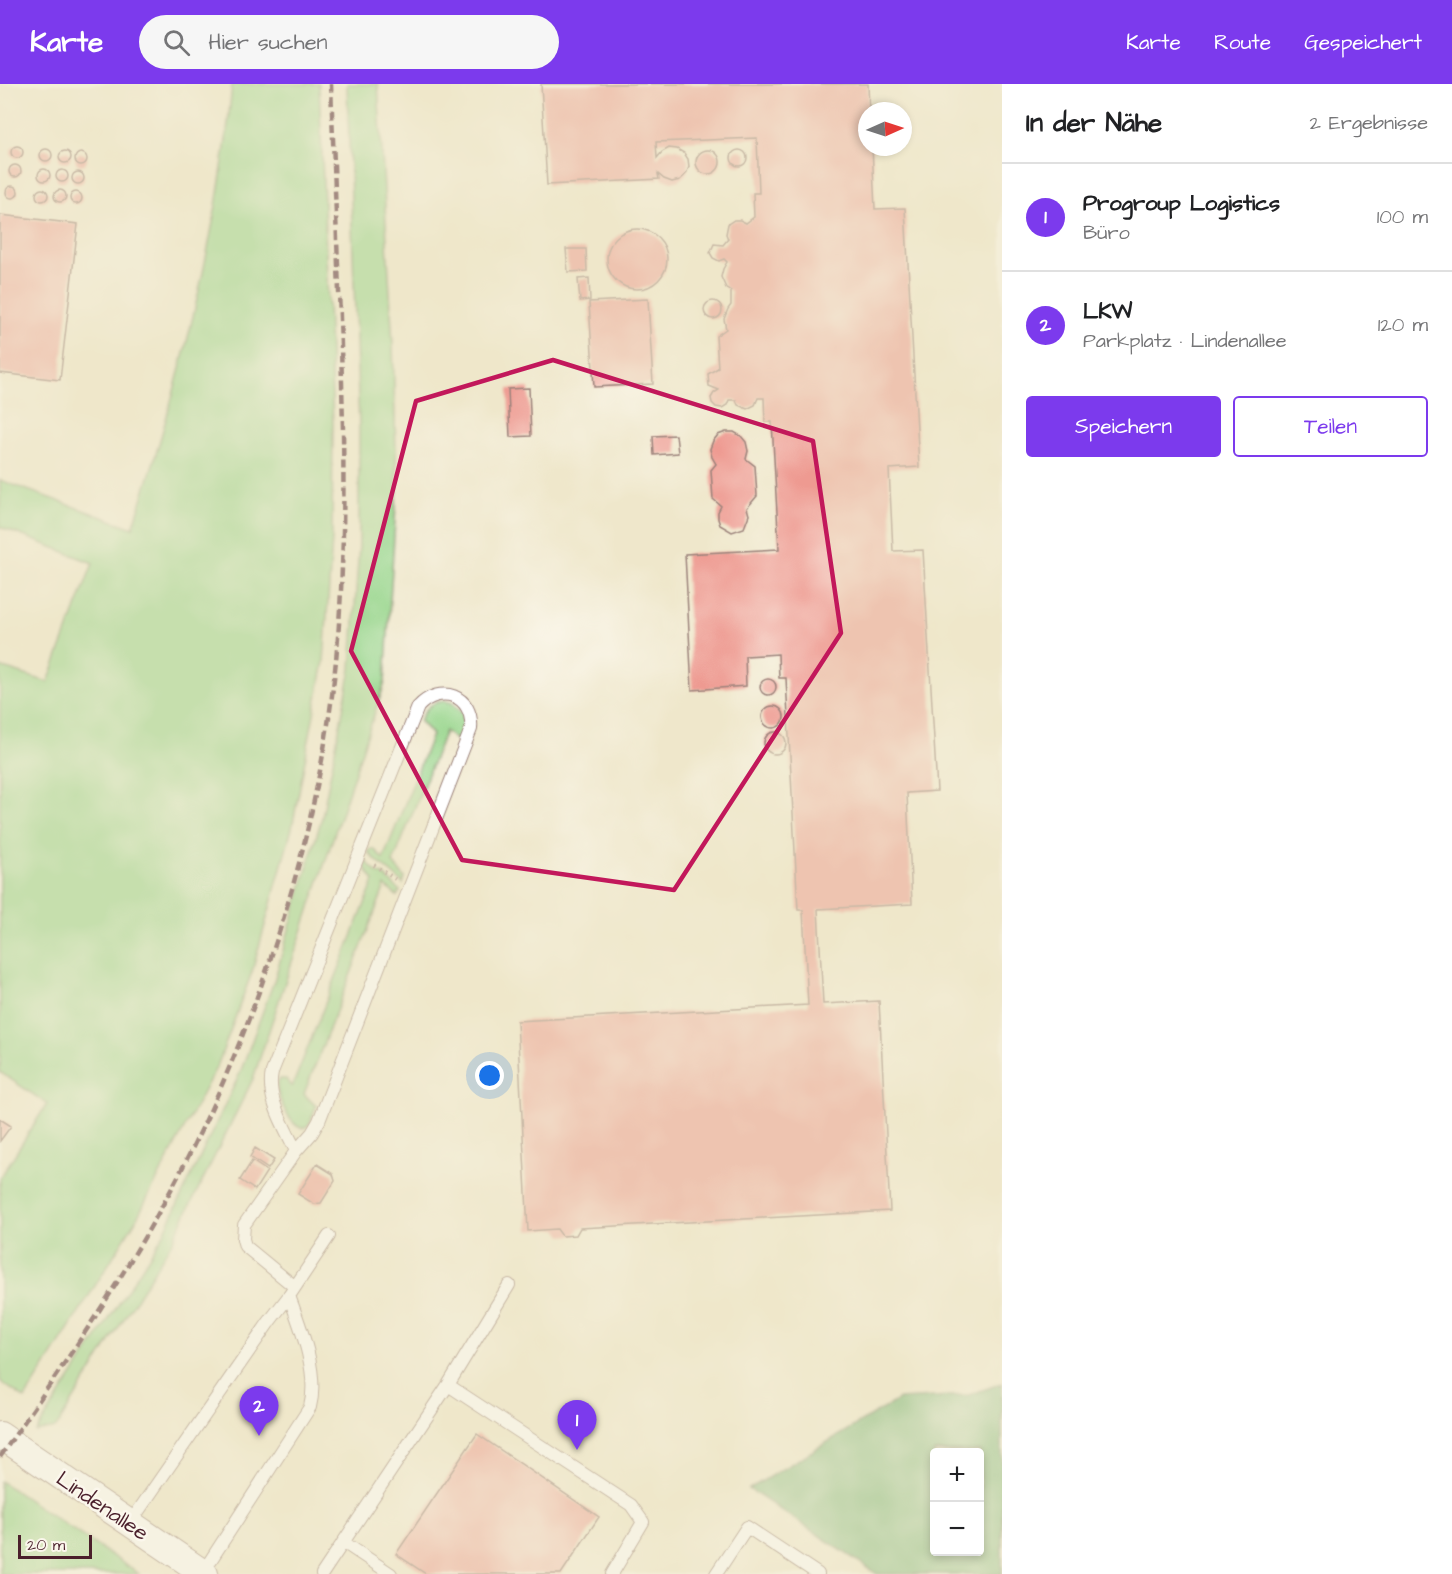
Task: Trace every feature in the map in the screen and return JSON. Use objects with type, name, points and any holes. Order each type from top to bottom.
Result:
[{"type":"street","name":"Lindenallee","points":[[0,1436],[204,1573]]},
{"type":"lane","points":[[204,1573],[310,1407],[313,1381],[292,1292],[250,1252],[242,1232],[248,1219],[319,1121],[471,729],[470,712],[459,699],[442,694],[433,696],[418,707],[271,1080],[272,1096],[296,1151]]},
{"type":"lane","points":[[130,1523],[329,1236]]},
{"type":"lane","points":[[322,1574],[448,1385],[509,1286]]},
{"type":"lane","points":[[448,1385],[637,1511],[643,1522],[612,1574]]},
{"type":"lane","points":[[716,1574],[747,1527],[818,1574]]},
{"type":"lane","points":[[343,1542],[391,1574]]},
{"type":"path","points":[[361,850],[378,870],[390,875],[407,893]]},
{"type":"highlighted area","points":[[553,360],[813,441],[841,633],[674,890],[462,860],[351,651],[416,401]]},
{"type":"green space","points":[[232,84],[319,84],[333,424],[332,539],[324,662],[292,828],[252,972],[218,1064],[136,1220],[25,1399],[0,1381],[0,1178],[47,1104],[0,1072],[0,667],[48,682],[93,563],[0,527],[0,480],[133,528],[166,419],[195,309],[218,197]]},
{"type":"green space","points":[[347,84],[378,84],[393,345],[397,488],[385,682],[253,1079],[172,1242],[56,1428],[36,1432],[163,1235],[240,1073],[274,981],[322,817],[351,669],[359,545],[359,426]]},
{"type":"green space","points":[[445,701],[452,703],[463,714],[464,729],[459,739],[456,740],[445,731],[393,863],[405,878],[403,884],[368,852],[374,849],[383,859],[432,735],[420,721],[429,707]]},
{"type":"green space","points":[[365,860],[400,891],[397,896],[385,886],[304,1094],[316,1106],[309,1124],[304,1128],[299,1127],[288,1116],[278,1093],[277,1084],[280,1079],[286,1079],[292,1087],[374,881],[365,868]]},
{"type":"green space","points":[[1002,1383],[1002,1574],[877,1574],[749,1489],[899,1399],[969,1395]]},
{"type":"green space","points":[[0,1481],[139,1574],[0,1574]]},
{"type":"building","points":[[541,84],[868,84],[869,102],[858,102],[858,156],[872,156],[875,209],[905,208],[919,467],[889,469],[893,551],[923,550],[937,791],[907,793],[912,904],[818,909],[823,1004],[879,1001],[890,1211],[580,1228],[576,1235],[562,1236],[557,1229],[528,1231],[517,1021],[808,1005],[803,910],[798,910],[786,678],[779,678],[778,654],[745,656],[746,686],[692,690],[685,554],[779,549],[772,422],[765,422],[764,398],[758,398],[755,405],[747,409],[738,405],[736,400],[729,400],[722,408],[716,407],[711,398],[719,390],[709,386],[708,374],[718,368],[716,336],[726,329],[724,319],[731,305],[731,291],[726,288],[721,277],[727,262],[724,259],[719,261],[713,258],[710,253],[714,244],[723,245],[728,239],[726,234],[728,224],[734,220],[746,223],[754,217],[753,193],[759,193],[757,138],[656,142],[657,158],[669,148],[684,153],[688,159],[689,167],[686,174],[680,180],[672,182],[658,174],[659,179],[547,185]]},
{"type":"building","points":[[19,146],[22,147],[22,157],[15,158],[12,157],[11,150],[12,147]]},
{"type":"building","points":[[48,149],[51,150],[51,160],[44,161],[41,160],[40,153],[41,150]]},
{"type":"building","points":[[708,150],[713,151],[719,157],[719,167],[713,173],[708,174],[703,173],[697,167],[696,162],[697,157],[703,151]]},
{"type":"building","points":[[739,150],[745,152],[747,158],[745,164],[739,166],[733,164],[731,158],[733,152]]},
{"type":"building","points":[[67,151],[70,152],[70,162],[63,163],[60,162],[59,155],[60,152]]},
{"type":"building","points":[[83,153],[86,154],[86,164],[79,165],[76,164],[75,157],[76,154]]},
{"type":"building","points":[[17,165],[20,166],[20,176],[13,177],[10,176],[9,169],[10,166]]},
{"type":"building","points":[[46,169],[49,170],[49,180],[42,181],[39,180],[38,173],[39,170]]},
{"type":"building","points":[[64,170],[67,171],[67,181],[60,182],[57,181],[56,174],[57,171]]},
{"type":"building","points":[[80,172],[83,173],[83,183],[76,184],[73,183],[72,176],[73,173]]},
{"type":"building","points":[[14,186],[17,187],[17,197],[10,198],[7,197],[6,190],[7,187]]},
{"type":"building","points":[[44,189],[47,190],[47,200],[40,201],[37,200],[36,193],[37,190]]},
{"type":"building","points":[[62,190],[65,191],[65,201],[58,202],[55,201],[54,194],[55,191]]},
{"type":"building","points":[[78,192],[81,193],[81,203],[74,204],[71,203],[70,196],[71,193]]},
{"type":"building","points":[[0,215],[78,224],[60,380],[0,373]]},
{"type":"building","points":[[637,229],[658,238],[667,259],[658,280],[637,289],[616,280],[607,259],[616,238]]},
{"type":"building","points":[[566,249],[586,249],[587,271],[568,272]]},
{"type":"building","points":[[589,278],[590,300],[580,301],[578,279]]},
{"type":"building","points":[[648,299],[653,384],[594,387],[589,302]]},
{"type":"building","points":[[713,301],[719,304],[722,310],[719,316],[713,319],[707,316],[704,310],[707,304]]},
{"type":"building","points":[[529,388],[531,436],[510,437],[508,389]]},
{"type":"building","points":[[734,432],[746,442],[748,451],[746,459],[755,466],[757,496],[747,508],[749,515],[744,528],[732,532],[720,525],[718,512],[721,506],[713,499],[711,470],[716,464],[710,449],[713,441],[718,435]]},
{"type":"building","points":[[676,435],[678,453],[654,455],[653,436]]},
{"type":"building","points":[[768,679],[776,687],[768,695],[760,687]]},
{"type":"building","points":[[773,706],[781,709],[784,717],[781,725],[773,728],[765,725],[762,717],[765,709]]},
{"type":"building","points":[[775,732],[783,735],[786,743],[783,751],[775,754],[767,751],[764,743],[767,735]]},
{"type":"building","points":[[0,1119],[11,1126],[0,1141]]},
{"type":"building","points":[[255,1148],[274,1160],[268,1169],[250,1157]]},
{"type":"building","points":[[252,1161],[267,1171],[255,1190],[240,1180]]},
{"type":"building","points":[[317,1164],[333,1174],[335,1181],[321,1203],[314,1204],[298,1194]]},
{"type":"building","points":[[477,1434],[599,1517],[561,1574],[426,1574],[396,1554]]},
{"type":"railway","points":[[0,1457],[76,1346],[148,1231],[216,1098],[246,1027],[272,955],[294,882],[312,808],[326,734],[336,660],[343,542],[342,385],[331,84]]},
{"type":"place","name":"LKW","points":[[259,1436]]},
{"type":"place","name":"Progroup Logistics","points":[[577,1450]]}]
